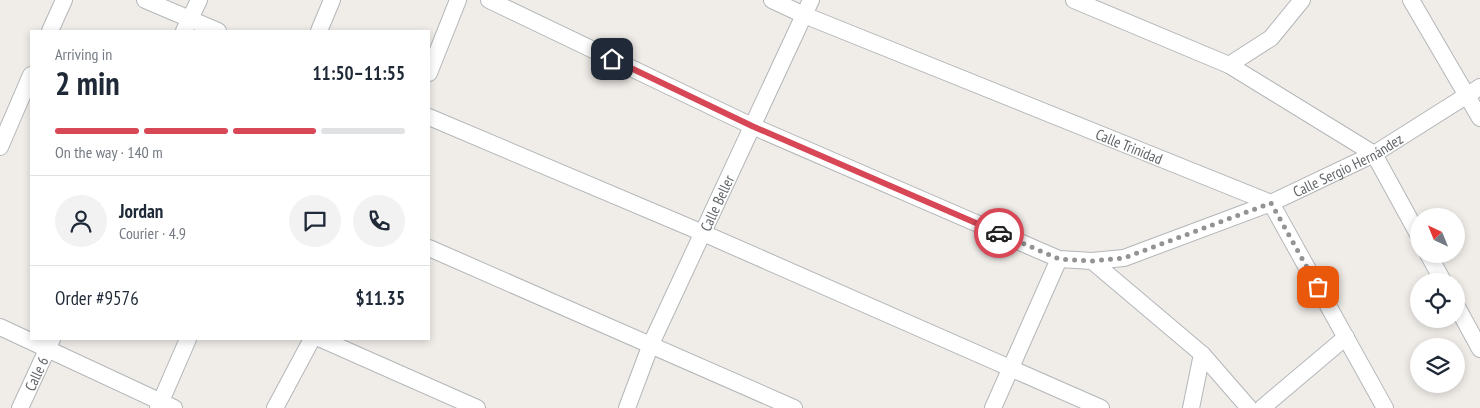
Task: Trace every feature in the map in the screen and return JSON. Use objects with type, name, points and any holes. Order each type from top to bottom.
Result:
[{"type":"street","points":[[50,30],[64,0]]},
{"type":"street","points":[[145,0],[187,25],[213,30]]},
{"type":"street","points":[[187,25],[199,0]]},
{"type":"street","points":[[319,30],[332,0]]},
{"type":"street","points":[[430,71],[458,0]]},
{"type":"street","name":"Calle Sergio Hernández","points":[[489,0],[752,126],[1059,259],[1092,261],[1124,258],[1271,203],[1374,154],[1473,90]]},
{"type":"street","name":"Calle Trinidad","points":[[772,0],[804,15],[1271,203]]},
{"type":"street","name":"Calle Beller","points":[[627,408],[651,344],[811,0]]},
{"type":"street","points":[[1074,0],[1229,65],[1374,154],[1410,220]]},
{"type":"street","points":[[1229,65],[1271,38],[1302,0]]},
{"type":"street","points":[[1410,0],[1473,90],[1480,118]]},
{"type":"street","points":[[0,147],[30,77]]},
{"type":"street","points":[[430,117],[703,233],[1101,408]]},
{"type":"street","points":[[1271,203],[1385,408]]},
{"type":"street","points":[[430,248],[794,408]]},
{"type":"street","points":[[993,408],[1009,368],[1059,259]]},
{"type":"street","points":[[1092,261],[1202,354],[1248,408]]},
{"type":"street","points":[[1465,321],[1480,348]]},
{"type":"street","points":[[0,327],[30,337]]},
{"type":"street","points":[[1262,408],[1346,337]]},
{"type":"street","points":[[49,344],[164,406],[188,340]]},
{"type":"street","points":[[275,408],[311,340]]},
{"type":"street","points":[[323,340],[477,408]]},
{"type":"street","name":"Calle 6","points":[[20,408],[49,344]]},
{"type":"street","points":[[1191,408],[1202,354]]},
{"type":"way so far","points":[[999,233],[1059,259],[1092,261],[1124,258],[1271,203],[1318,287]]},
{"type":"route","points":[[612,59],[752,126],[999,233]]}]
